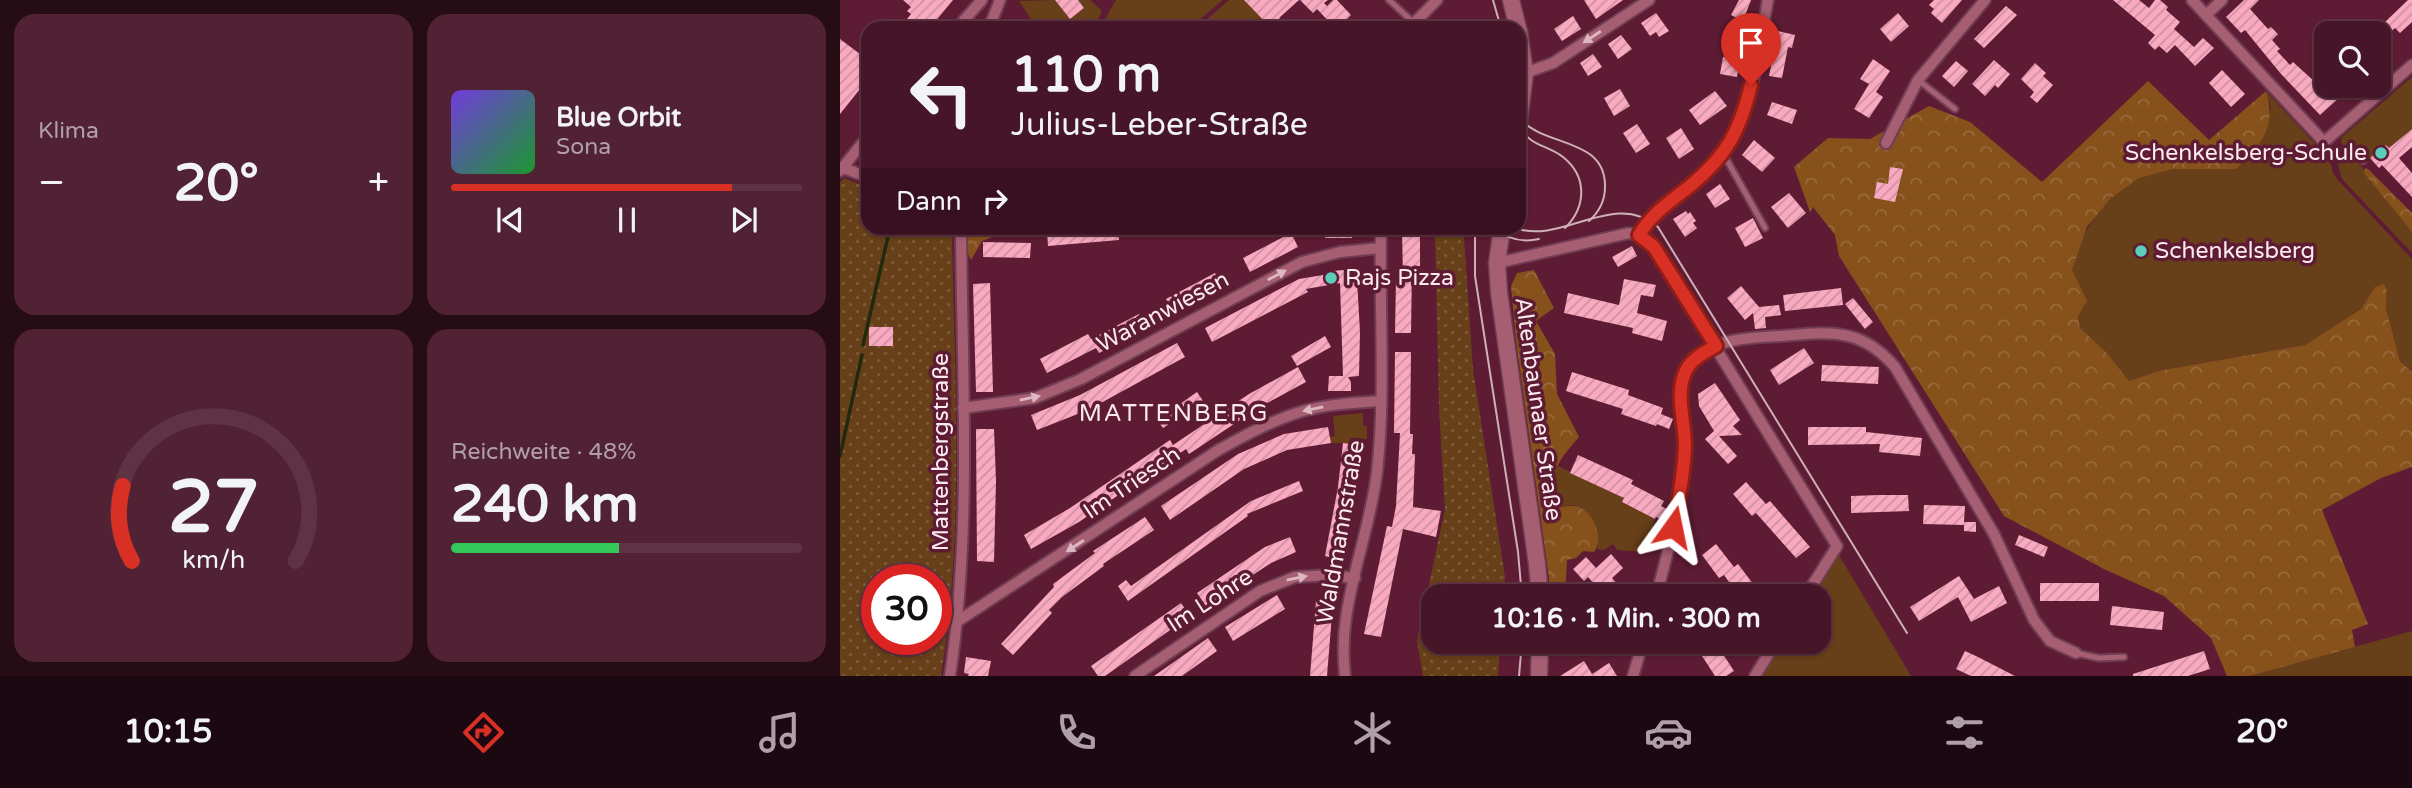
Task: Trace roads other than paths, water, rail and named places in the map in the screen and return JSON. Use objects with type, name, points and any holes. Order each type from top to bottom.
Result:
[{"type":"main road","points":[[1511,0],[1517,21]]},
{"type":"main road","name":"Altenbaunaer Straße","points":[[1502,235],[1497,263],[1499,292],[1539,584]]},
{"type":"main road","points":[[1539,676],[1540,654]]},
{"type":"street","points":[[963,21],[982,0]]},
{"type":"street","points":[[992,21],[1000,0]]},
{"type":"street","points":[[1417,21],[1437,0]]},
{"type":"street","points":[[1526,73],[1553,63],[1649,0]]},
{"type":"street","points":[[1639,235],[1658,211],[1714,164],[1743,118],[1768,0]]},
{"type":"street","points":[[1886,143],[1918,80],[1985,0]]},
{"type":"street","points":[[2192,0],[2324,142],[2412,65]]},
{"type":"street","points":[[2206,15],[2222,0]]},
{"type":"street","points":[[861,145],[841,169],[861,175]]},
{"type":"street","points":[[1497,263],[1629,233],[1639,235],[1654,247],[1838,546],[1813,584]]},
{"type":"street","name":"Mattenbergstraße","points":[[950,676],[958,621],[963,522],[961,235]]},
{"type":"street","name":"Waldmannstraße","points":[[1345,676],[1343,649],[1346,618],[1377,472],[1381,401],[1381,235]]},
{"type":"street","name":"Waranwiesen","points":[[963,408],[1035,398],[1081,379],[1302,262],[1340,252],[1380,248]]},
{"type":"street","points":[[1659,584],[1682,479],[1685,444],[1681,394],[1684,374],[1697,356],[1716,346],[1823,331],[1857,338],[1874,346],[1895,367],[1994,534],[2037,624],[2050,641],[2076,653]]},
{"type":"street","name":"Im Triesch","points":[[958,621],[1220,449],[1265,425],[1301,412],[1332,405],[1381,401]]},
{"type":"street","name":"Im Lohre","points":[[1135,676],[1260,591],[1295,577],[1331,575],[1355,578]]},
{"type":"street","points":[[1633,676],[1639,654]]},
{"type":"street","points":[[1755,676],[1769,654]]},
{"type":"lane","points":[[1389,0],[1408,21]]},
{"type":"lane","points":[[1918,80],[1955,109]]},
{"type":"lane","points":[[2324,142],[2334,155],[2356,152],[2363,161]]},
{"type":"lane","points":[[1723,153],[1765,228]]},
{"type":"lane","points":[[2076,653],[2099,658],[2123,657]]},
{"type":"waterway","points":[[863,345],[888,235]]},
{"type":"waterway","points":[[840,456],[862,355]]},
{"type":"tram line","points":[[1493,0],[1499,21]]},
{"type":"tram line","points":[[1526,124],[1542,134],[1584,151],[1595,159],[1603,171],[1604,197],[1601,206],[1589,221]]},
{"type":"tram line","points":[[1526,136],[1563,157],[1577,174],[1580,202],[1565,228]]},
{"type":"tram line","points":[[1526,230],[1551,230],[1606,215],[1624,214],[1641,217],[1658,227],[1907,633]]},
{"type":"tram line","points":[[1475,235],[1475,276],[1521,584]]},
{"type":"tram line","points":[[1504,235],[1526,241],[1539,239]]},
{"type":"tram line","points":[[1519,676],[1521,654]]},
{"type":"place","name":"Schenkelsberg-Schule","points":[[2381,153]]},
{"type":"place","name":"Schenkelsberg","points":[[2141,251]]},
{"type":"place","name":"Rajs Pizza","points":[[1331,278]]},
{"type":"district","name":"MATTENBERG","points":[[1174,413]]}]
